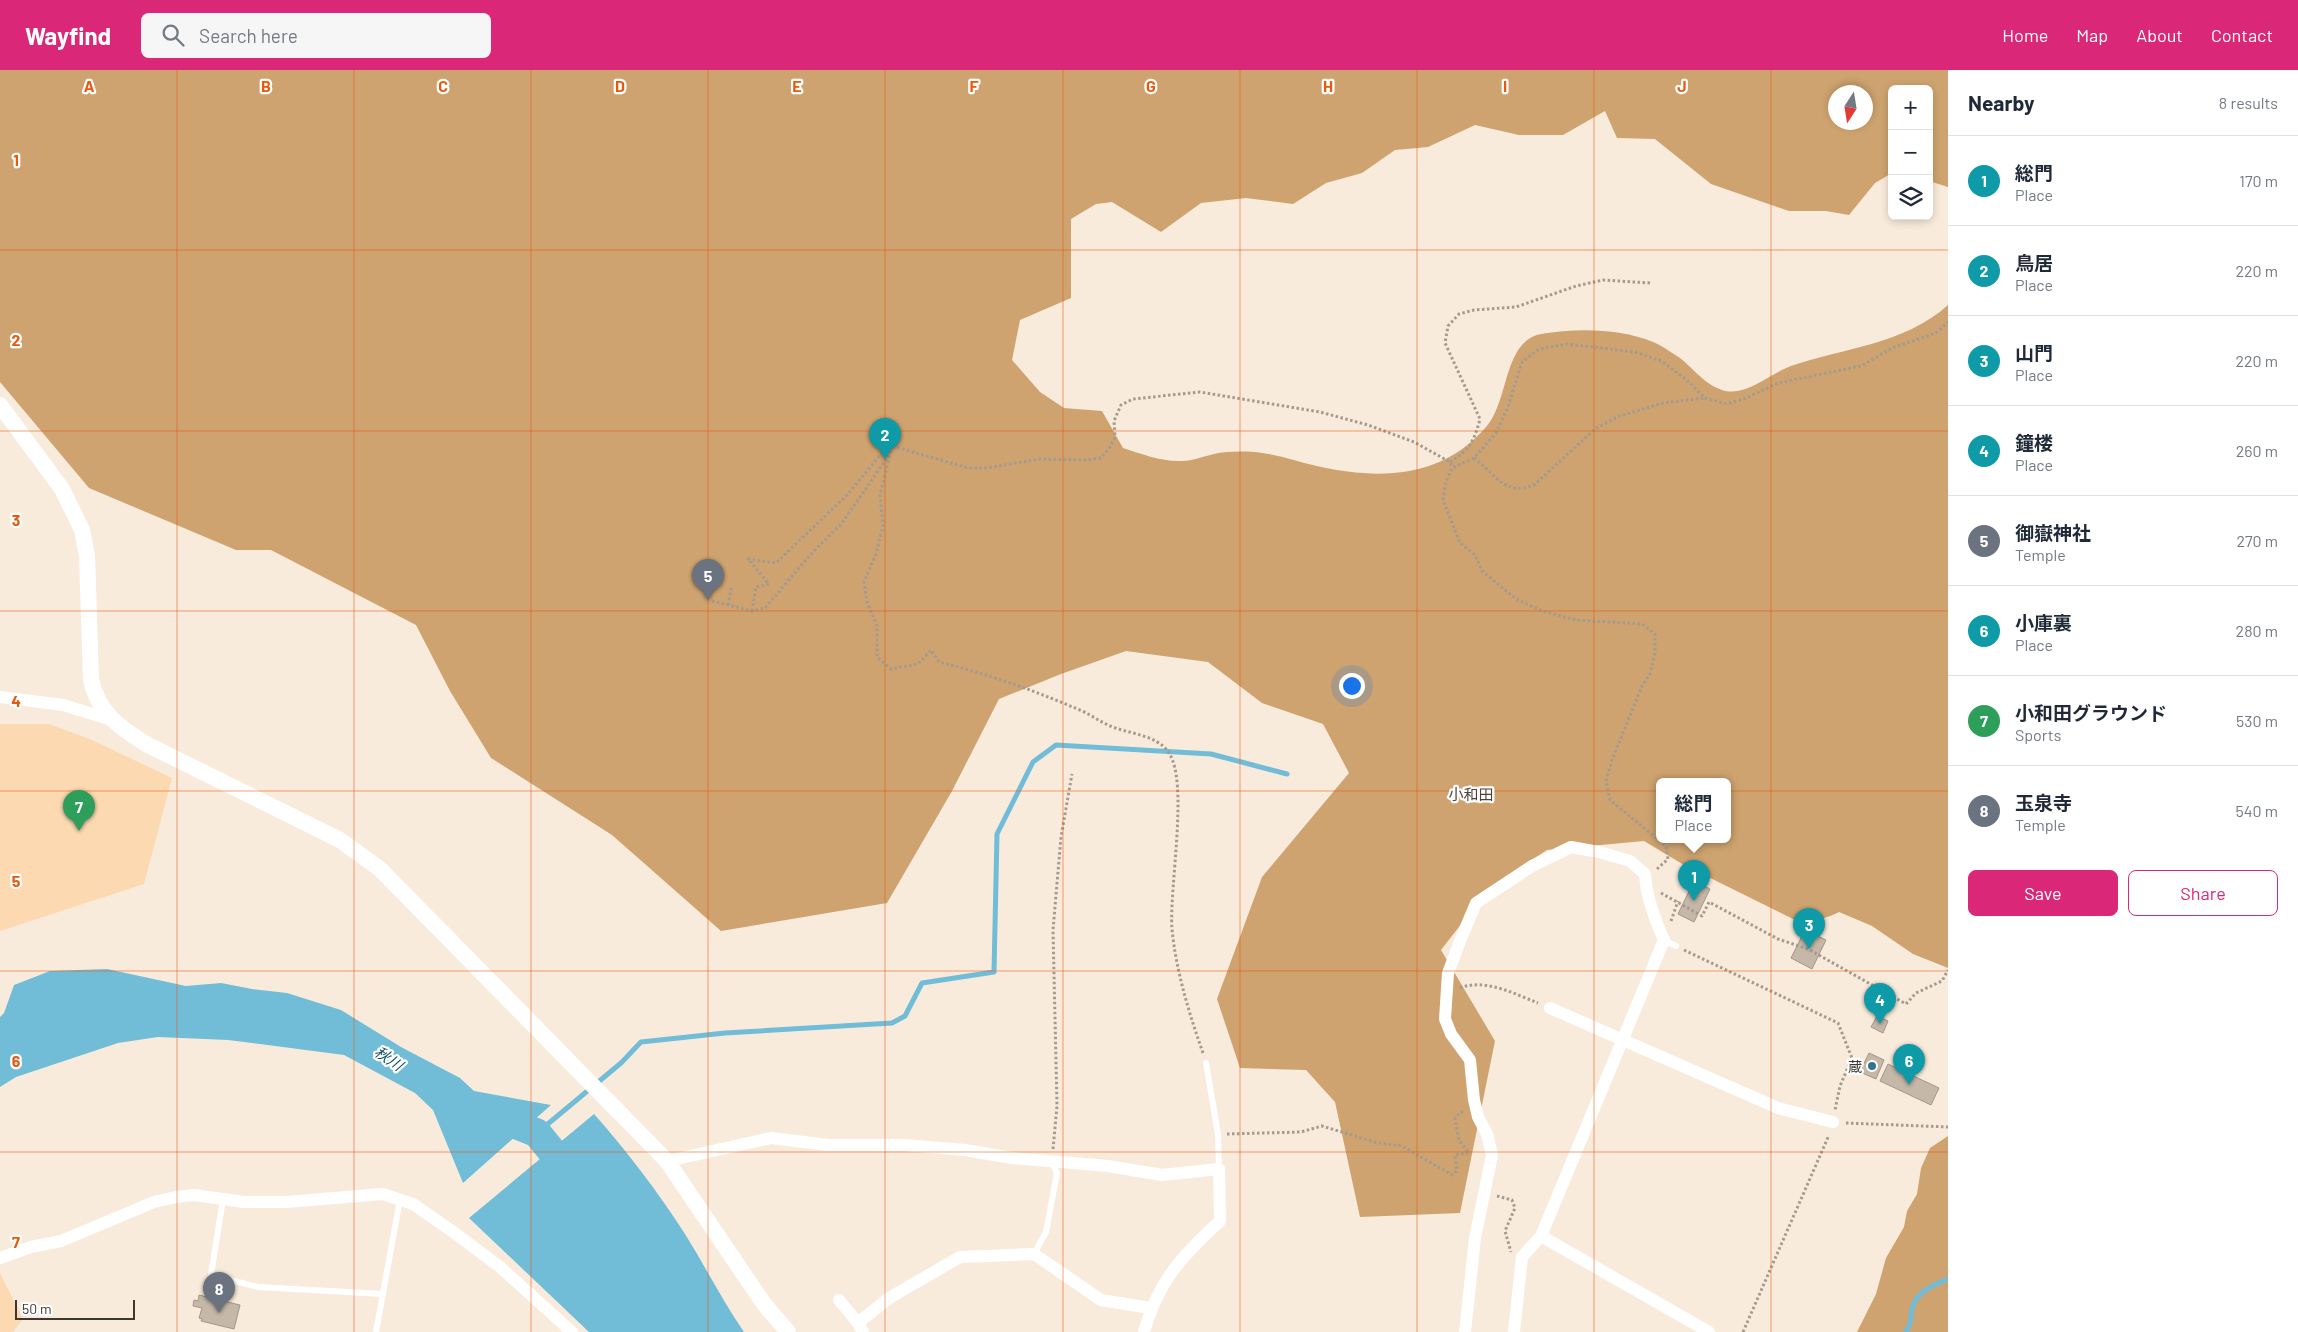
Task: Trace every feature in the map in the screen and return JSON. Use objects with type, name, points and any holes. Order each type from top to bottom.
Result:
[{"type":"street","points":[[0,406],[62,489],[82,530],[87,556],[91,679],[98,703],[112,720],[148,746],[340,840],[370,861],[419,908],[667,1161],[764,1304],[788,1332]]},
{"type":"street","points":[[0,697],[62,705],[112,720]]},
{"type":"street","points":[[1465,1332],[1475,1238],[1492,1155],[1487,1134],[1478,1117],[1474,1100],[1470,1060],[1451,1034],[1445,1019],[1445,995],[1448,973],[1476,903],[1532,866],[1571,847],[1599,852],[1630,861],[1645,879],[1656,923],[1664,940],[1540,1236],[1522,1257],[1514,1332]]},
{"type":"street","points":[[1550,1008],[1778,1108],[1833,1122]]},
{"type":"street","points":[[667,1161],[771,1138],[828,1145],[904,1145],[965,1150],[1052,1163],[1108,1166],[1162,1175],[1219,1169],[1220,1221],[1177,1262],[1150,1308],[1144,1332]]},
{"type":"street","points":[[0,1258],[31,1247],[61,1241],[154,1202],[194,1195],[223,1199],[287,1202],[383,1194],[400,1199],[421,1209],[500,1267],[572,1332]]},
{"type":"street","points":[[1540,1236],[1709,1332]]},
{"type":"street","points":[[840,1300],[860,1328],[889,1298],[960,1257],[1034,1254],[1102,1300],[1150,1308]]},
{"type":"lane","points":[[1664,940],[1676,946]]},
{"type":"lane","points":[[1206,1063],[1218,1134],[1219,1169]]},
{"type":"lane","points":[[1034,1254],[1046,1232],[1057,1174],[1052,1163]]},
{"type":"lane","points":[[223,1199],[211,1275],[258,1287],[383,1294]]},
{"type":"lane","points":[[376,1332],[400,1199]]},
{"type":"path","points":[[1450,462],[1465,453],[1474,438],[1480,419],[1445,343],[1448,326],[1459,314],[1474,310],[1516,307],[1576,286],[1603,280],[1650,283]]},
{"type":"path","points":[[1474,458],[1509,488],[1524,489],[1534,485],[1595,429],[1617,417],[1663,403],[1704,398],[1727,404],[1744,399],[1778,382],[1861,366],[1892,348],[1936,333],[1948,322]]},
{"type":"path","points":[[1452,468],[1474,458],[1496,433],[1508,407],[1522,362],[1539,349],[1567,344],[1635,352],[1661,361],[1687,380],[1704,398]]},
{"type":"path","points":[[752,611],[756,587],[769,584],[748,559],[776,563],[847,495],[887,447],[892,446],[968,468],[986,468],[1040,459],[1085,460],[1102,458],[1115,437],[1114,422],[1121,405],[1133,399],[1200,392],[1320,412],[1360,423],[1414,442],[1450,462],[1452,468],[1446,482],[1443,500],[1460,543],[1475,555],[1482,571],[1516,600],[1542,611],[1576,620],[1642,624],[1655,634],[1650,674],[1642,686],[1612,760],[1606,781],[1610,800],[1656,838]]},
{"type":"path","points":[[892,446],[880,495],[883,526],[876,554],[864,582],[867,602],[877,626],[877,657],[891,669],[918,664],[931,650],[939,662],[972,671],[1084,711],[1109,725],[1158,743],[1169,752],[1175,766],[1178,790],[1172,928],[1187,1001],[1206,1063]]},
{"type":"path","points":[[712,601],[752,611],[766,608],[810,555],[842,523],[890,453]]},
{"type":"path","points":[[728,605],[732,585]]},
{"type":"path","points":[[1052,1163],[1057,1106],[1053,930],[1061,837],[1072,774]]},
{"type":"path","points":[[1662,843],[1666,846],[1668,859],[1645,879],[1702,916],[1709,902],[1778,939],[1808,949],[1906,1004],[1916,993],[1942,981],[1948,970]]},
{"type":"path","points":[[1676,946],[1838,1023],[1850,1048],[1852,1058],[1840,1086],[1833,1122],[1744,1332]]},
{"type":"path","points":[[1445,995],[1470,984],[1512,991],[1550,1008]]},
{"type":"path","points":[[1218,1134],[1300,1132],[1322,1126],[1378,1144],[1402,1146],[1452,1175],[1457,1170],[1455,1156],[1469,1153],[1459,1140],[1455,1119],[1460,1112],[1468,1111],[1478,1117]]},
{"type":"path","points":[[1833,1122],[1948,1127]]},
{"type":"path","points":[[1485,1190],[1492,1196],[1501,1196],[1512,1200],[1515,1208],[1504,1231],[1512,1254],[1522,1257]]},
{"type":"shaded area","points":[[0,70],[1948,70],[1948,187],[1933,182],[1933,85],[1888,85],[1888,175],[1875,183],[1849,215],[1826,211],[1789,211],[1711,184],[1655,139],[1617,138],[1605,111],[1563,135],[1519,135],[1475,125],[1428,147],[1395,150],[1362,173],[1326,183],[1293,204],[1246,198],[1201,203],[1161,232],[1112,202],[1096,204],[1071,219],[1071,298],[1020,320],[1012,360],[1040,392],[1064,408],[1102,411],[1123,448],[1160,459],[1182,461],[1225,452],[1256,452],[1340,470],[1386,474],[1429,466],[1449,457],[1468,444],[1486,427],[1493,416],[1513,360],[1520,348],[1529,339],[1541,334],[1597,330],[1640,337],[1659,345],[1683,360],[1703,379],[1715,387],[1731,392],[1749,388],[1791,366],[1893,337],[1931,318],[1948,305],[1948,968],[1913,954],[1872,926],[1839,912],[1824,918],[1808,916],[1799,922],[1684,865],[1644,841],[1547,850],[1490,887],[1441,950],[1495,1041],[1460,1213],[1360,1217],[1335,1102],[1306,1070],[1240,1068],[1217,999],[1262,877],[1349,773],[1323,724],[1262,703],[1208,662],[1126,651],[999,699],[952,791],[887,903],[721,931],[612,835],[491,758],[450,691],[416,625],[271,550],[236,550],[89,488],[0,382]]},
{"type":"shaded area","points":[[0,724],[49,724],[92,740],[172,778],[144,884],[0,931]]},
{"type":"shaded area","points":[[1948,1136],[1948,1332],[1857,1332],[1876,1294],[1886,1258],[1904,1227],[1907,1211],[1917,1194],[1921,1168],[1930,1148]]},
{"type":"shaded area","points":[[0,1273],[23,1319],[13,1332],[0,1332]]},
{"type":"water","points":[[107,969],[186,986],[221,983],[287,993],[341,1010],[401,1047],[460,1078],[474,1091],[551,1105],[463,1183],[433,1110],[415,1093],[344,1055],[228,1040],[158,1037],[118,1043],[16,1077],[0,1087],[0,1017],[4,1013],[14,985],[50,971]]},
{"type":"water","points":[[594,1114],[630,1157],[664,1203],[685,1234],[744,1332],[589,1332],[469,1218]]},
{"type":"building","points":[[1694,881],[1710,889],[1694,922],[1678,914]]},
{"type":"building","points":[[1805,930],[1826,940],[1812,969],[1791,958]]},
{"type":"building","points":[[1877,1016],[1888,1021],[1883,1033],[1871,1027]]},
{"type":"building","name":"蔵","points":[[1869,1053],[1884,1060],[1876,1079],[1860,1072]]},
{"type":"building","points":[[1888,1064],[1939,1088],[1931,1105],[1880,1081]]},
{"type":"building","points":[[199,1295],[240,1305],[234,1329],[201,1321],[202,1319],[199,1318],[202,1308],[193,1306],[194,1300],[198,1301]]},
{"type":"waterway","points":[[537,1133],[621,1063],[641,1042],[725,1033],[892,1023],[905,1016],[922,983],[994,972],[997,834],[1033,762],[1056,745],[1211,754],[1287,774]]},
{"type":"waterway","name":"秋川","points":[[489,1114],[537,1133],[576,1181]]},
{"type":"waterway","points":[[1906,1332],[1917,1298],[1921,1293],[1948,1279]]},
{"type":"place","name":"鳥居","points":[[885,459]]},
{"type":"place","name":"御嶽神社","points":[[708,600]]},
{"type":"place","name":"小和田グラウンド","points":[[79,831]]},
{"type":"place","name":"総門","points":[[1694,901]]},
{"type":"place","name":"山門","points":[[1809,949]]},
{"type":"place","name":"鐘楼","points":[[1880,1024]]},
{"type":"place","name":"蔵","points":[[1872,1066]]},
{"type":"place","name":"小庫裏","points":[[1909,1085]]},
{"type":"place","name":"玉泉寺","points":[[219,1313]]},
{"type":"district","name":"小和田","points":[[1471,794]]}]
